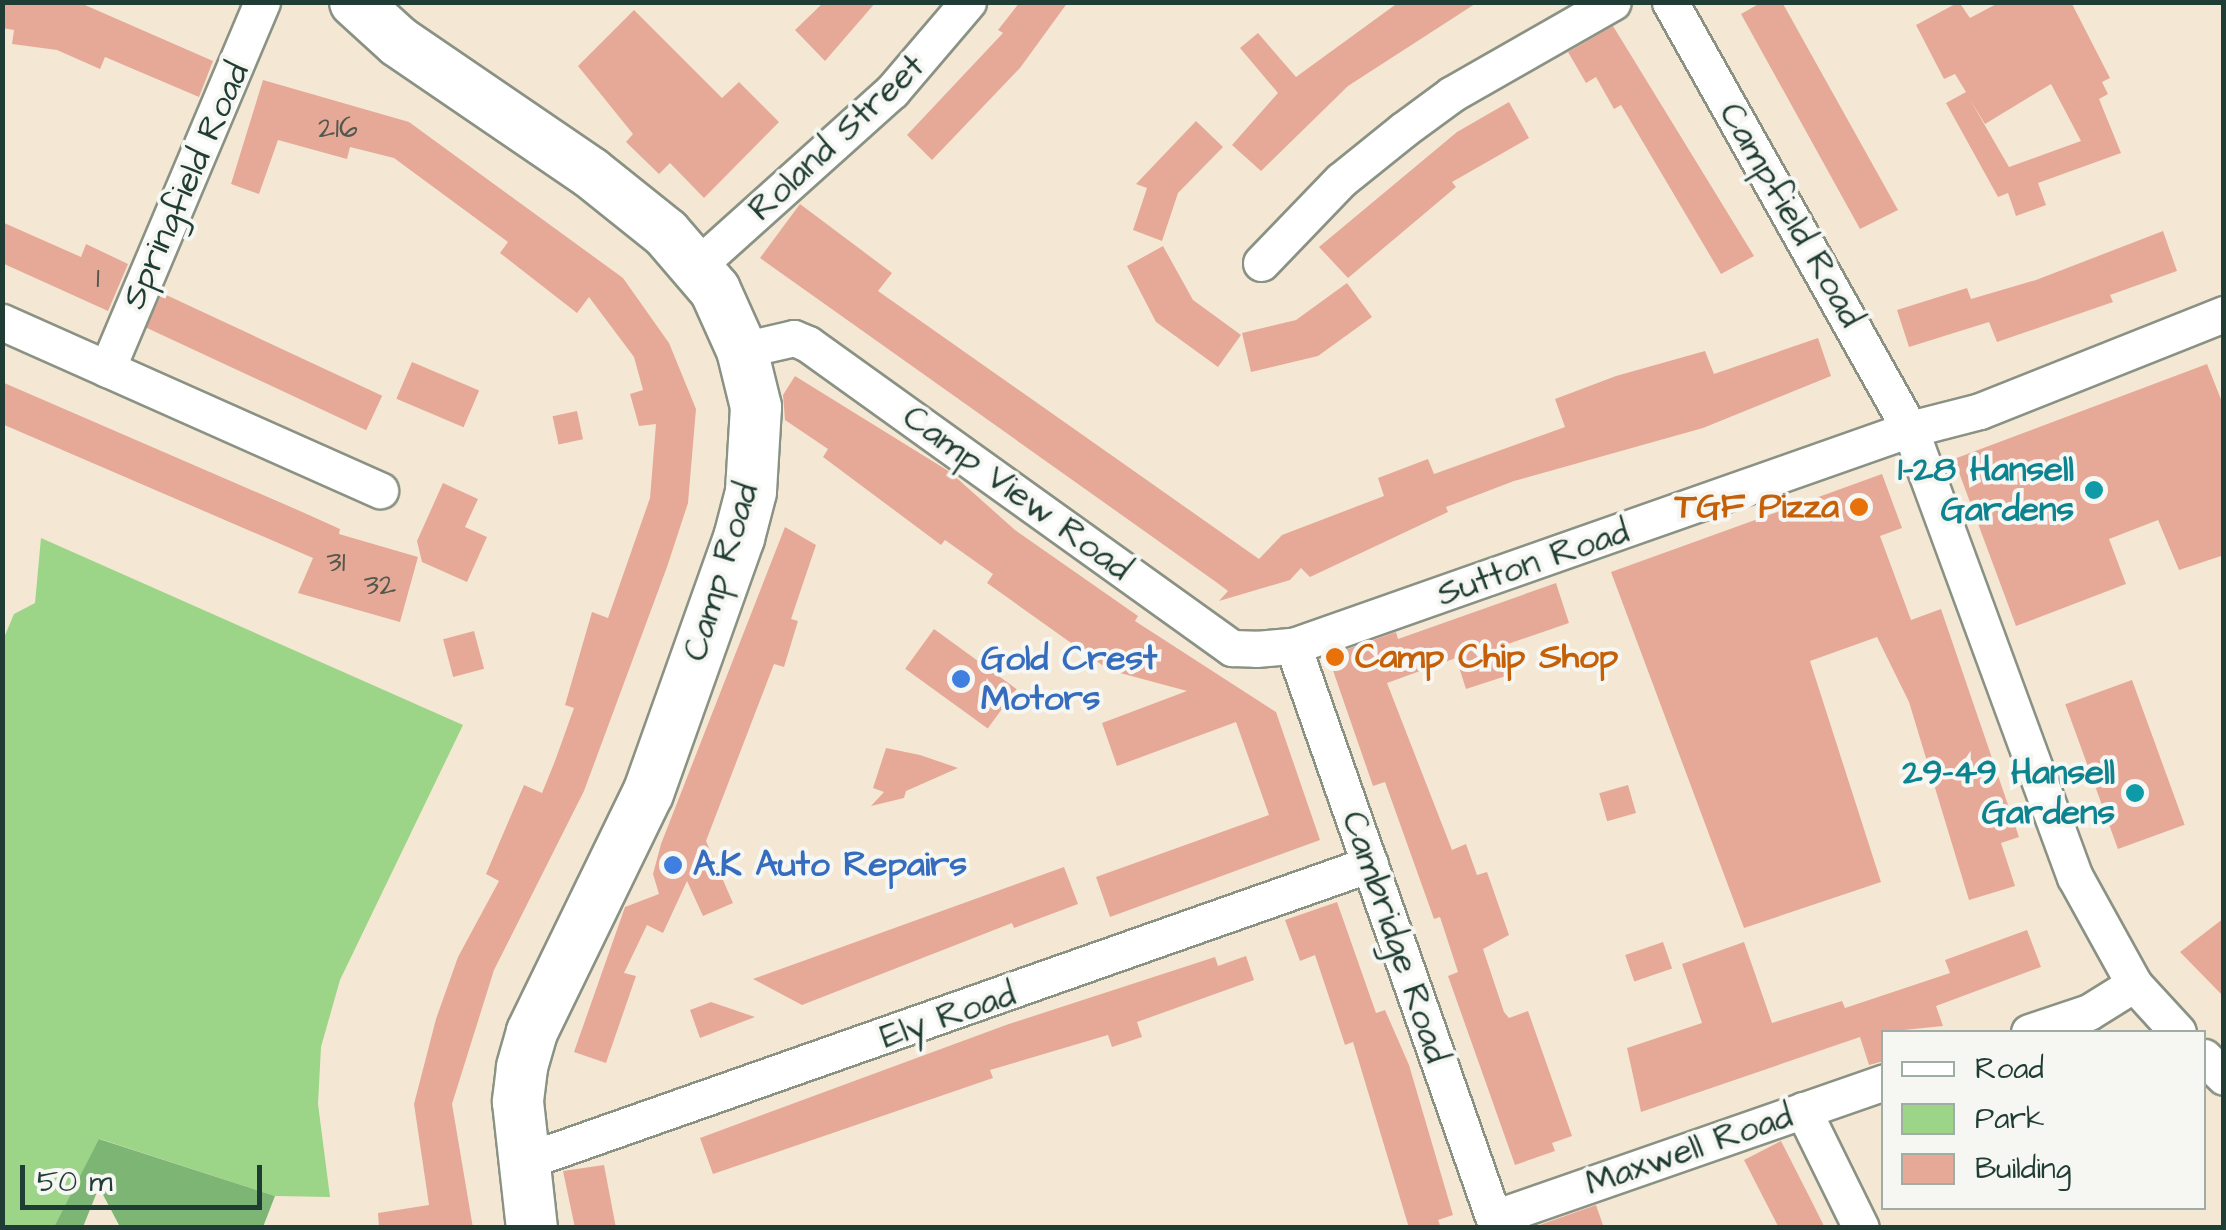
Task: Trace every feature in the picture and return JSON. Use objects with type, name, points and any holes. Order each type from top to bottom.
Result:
[{"type":"street","name":"Springfield Road","points":[[107,369],[262,2]]},
{"type":"street","name":"Camp Road","points":[[355,2],[399,42],[591,173],[698,266],[742,350],[756,407],[747,508],[648,793],[532,1032],[518,1102],[532,1228]]},
{"type":"street","name":"Roland Street","points":[[698,266],[892,91],[968,2]]},
{"type":"street","points":[[1261,262],[1341,180],[1402,130],[1452,94],[1612,2]]},
{"type":"street","name":"Campfield Road","points":[[1670,2],[1910,429],[2076,877],[2134,984],[2176,1030]]},
{"type":"street","name":"Sutton Road","points":[[1292,646],[1910,429],[1980,411],[2224,314]]},
{"type":"street","points":[[2,322],[380,490]]},
{"type":"street","name":"Camp View Road","points":[[742,350],[794,338],[808,344],[1232,648],[1292,646]]},
{"type":"street","name":"Cambridge Road","points":[[1292,646],[1496,1223]]},
{"type":"street","name":"Ely Road","points":[[523,1162],[1370,864]]},
{"type":"street","points":[[2035,1030],[2088,1012],[2134,984]]},
{"type":"street","points":[[2206,1058],[2224,1076]]},
{"type":"street","name":"Maxwell Road","points":[[1496,1223],[1881,1083]]},
{"type":"street","points":[[1803,1110],[1861,1228]]},
{"type":"green space","points":[[41,538],[463,725],[340,980],[321,1047],[318,1104],[330,1197],[275,1196],[100,1139],[54,1227],[3,1228],[3,640],[14,614],[35,603]]},
{"type":"green space","points":[[99,1139],[275,1196],[263,1227],[120,1227],[99,1187],[83,1227],[54,1227]]},
{"type":"building","points":[[2,2],[78,2],[213,61],[199,97],[105,57],[100,69],[57,50],[12,44],[14,30],[2,28]]},
{"type":"building","points":[[824,2],[876,2],[825,61],[795,30]]},
{"type":"building","points":[[1020,2],[1068,2],[1020,68],[932,160],[907,135],[1003,33],[998,30]]},
{"type":"building","points":[[1399,2],[1478,2],[1348,86],[1261,171],[1232,145],[1278,93],[1240,48],[1258,33],[1296,77]]},
{"type":"building","points":[[1762,2],[1782,2],[1898,210],[1860,229],[1741,14]]},
{"type":"building","points":[[1959,2],[1970,18],[2000,2],[2071,2],[2110,78],[2102,82],[2108,94],[2099,99],[2121,153],[2038,183],[2046,205],[2016,216],[2008,193],[1998,197],[1946,103],[1966,92],[1955,74],[1944,79],[1916,25]],"holes":[[[2051,84],[2081,141],[2009,167],[1969,98],[1985,124]]]},
{"type":"building","points":[[634,10],[722,98],[739,82],[779,122],[704,198],[670,163],[659,174],[626,142],[633,134],[578,66]]},
{"type":"building","points":[[1613,26],[1754,256],[1721,274],[1621,105],[1614,109],[1596,77],[1586,83],[1568,52]]},
{"type":"building","points":[[263,80],[409,122],[623,278],[669,343],[696,409],[688,503],[667,567],[584,791],[494,970],[452,1104],[473,1228],[379,1228],[378,1213],[429,1205],[414,1104],[436,1019],[458,957],[499,881],[486,874],[524,785],[542,793],[555,761],[574,708],[565,705],[592,612],[608,618],[650,498],[656,424],[639,426],[630,394],[643,390],[634,357],[589,297],[577,313],[500,253],[508,242],[394,158],[350,147],[347,159],[278,140],[259,194],[231,184]]},
{"type":"building","points":[[1509,102],[1529,138],[1452,182],[1456,187],[1348,278],[1319,247],[1457,132]]},
{"type":"building","points":[[1196,121],[1223,147],[1178,193],[1162,241],[1133,230],[1147,188],[1136,184]]},
{"type":"building","points":[[800,204],[892,273],[878,291],[1259,559],[1282,535],[1384,496],[1378,478],[1428,459],[1434,474],[1565,427],[1555,399],[1616,376],[1705,351],[1714,374],[1818,338],[1831,376],[1703,428],[1514,481],[1446,507],[1448,512],[1310,577],[1301,568],[1290,580],[1219,601],[1228,591],[760,258]]},
{"type":"building","points":[[2,222],[81,257],[86,244],[128,264],[108,311],[2,263]]},
{"type":"building","points":[[2163,231],[2177,271],[2110,295],[2113,302],[1997,342],[1989,322],[1909,347],[1897,310],[1967,288],[1971,299],[2036,280]]},
{"type":"building","points":[[1163,246],[1193,300],[1241,335],[1218,367],[1156,322],[1127,266]]},
{"type":"building","points":[[1347,283],[1372,317],[1318,356],[1251,372],[1242,333],[1296,320]]},
{"type":"building","points":[[162,293],[382,396],[366,430],[146,327]]},
{"type":"building","points":[[412,362],[479,391],[464,427],[396,399]]},
{"type":"building","name":"1-28 Hansell Gardens","points":[[2207,364],[2224,407],[2224,555],[2179,570],[2158,520],[2109,539],[2126,584],[2016,626],[1954,459]]},
{"type":"building","points":[[795,376],[950,472],[1015,530],[1138,616],[1135,621],[1276,712],[1320,840],[1110,917],[1096,877],[1269,815],[1236,722],[1117,766],[1102,723],[1187,691],[1109,670],[987,583],[993,574],[945,540],[941,545],[823,457],[828,449],[785,420],[783,395]]},
{"type":"building","points":[[2,382],[340,529],[339,534],[418,557],[400,622],[298,593],[313,558],[2,424]]},
{"type":"building","points":[[577,411],[583,439],[559,445],[553,416]]},
{"type":"building","points":[[1882,474],[1902,528],[1880,536],[1911,620],[1941,609],[2019,837],[2001,843],[2015,886],[1969,900],[1909,702],[1877,637],[1810,661],[1881,882],[1744,928],[1611,572]]},
{"type":"building","points":[[443,483],[478,499],[465,527],[487,537],[467,582],[422,562],[417,541]]},
{"type":"building","points":[[785,527],[816,545],[791,619],[798,621],[784,667],[774,664],[706,841],[733,903],[703,916],[687,881],[663,933],[647,925],[624,973],[636,976],[606,1063],[574,1052],[625,907],[659,894],[653,874],[661,844]]},
{"type":"building","points":[[1556,583],[1569,623],[1496,648],[1506,676],[1466,689],[1456,658],[1387,683],[1452,850],[1466,844],[1477,875],[1487,872],[1509,935],[1483,949],[1504,1012],[1509,1018],[1528,1011],[1572,1136],[1552,1143],[1555,1151],[1515,1165],[1448,976],[1458,972],[1440,917],[1434,919],[1385,782],[1373,786],[1328,656],[1396,632],[1398,639]]},
{"type":"building","name":"Gold Crest Motors","points":[[934,629],[1017,689],[988,729],[905,669]]},
{"type":"building","points":[[474,631],[484,669],[453,677],[443,639]]},
{"type":"building","name":"29-49 Hansell Gardens","points":[[2132,680],[2185,825],[2118,849],[2065,704]]},
{"type":"building","points":[[886,748],[958,768],[906,791],[904,798],[871,806],[884,792],[873,788]]},
{"type":"building","points":[[1628,785],[1636,813],[1607,821],[1599,793]]},
{"type":"building","points":[[1064,867],[1078,904],[1014,928],[1012,923],[802,1005],[753,979]]},
{"type":"building","points":[[1337,902],[1376,1013],[1385,1010],[1409,1065],[1453,1215],[1438,1220],[1441,1228],[1409,1228],[1353,1042],[1345,1045],[1315,955],[1300,961],[1285,920]]},
{"type":"building","points":[[2224,918],[2224,997],[2180,952]]},
{"type":"building","points":[[2027,930],[2041,967],[1936,1006],[1943,1026],[1881,1030],[1881,1062],[1869,1065],[1860,1037],[1641,1112],[1627,1048],[1702,1023],[1682,964],[1744,942],[1772,1023],[1842,1001],[1845,1008],[1950,973],[1945,960]]},
{"type":"building","points":[[1663,942],[1672,968],[1634,981],[1625,955]]},
{"type":"building","points":[[1246,956],[1254,980],[1137,1022],[1142,1037],[1112,1047],[1108,1035],[990,1070],[993,1078],[713,1174],[700,1138],[1006,1025],[1215,957],[1218,966]]},
{"type":"building","points":[[711,1002],[755,1017],[700,1038],[690,1010]]},
{"type":"building","points":[[1781,1141],[1825,1228],[1779,1228],[1744,1160]]},
{"type":"building","points":[[604,1165],[616,1228],[575,1228],[563,1171]]},
{"type":"building","points":[[1596,1205],[1604,1228],[1531,1228]]},
{"type":"place","name":"1-28 Hansell Gardens","points":[[2094,490]]},
{"type":"place","name":"TGF Pizza","points":[[1859,507]]},
{"type":"place","name":"Camp Chip Shop","points":[[1335,657]]},
{"type":"place","name":"Gold Crest Motors","points":[[961,679]]},
{"type":"place","name":"29-49 Hansell Gardens","points":[[2135,793]]},
{"type":"place","name":"A.K Auto Repairs","points":[[673,865]]}]
